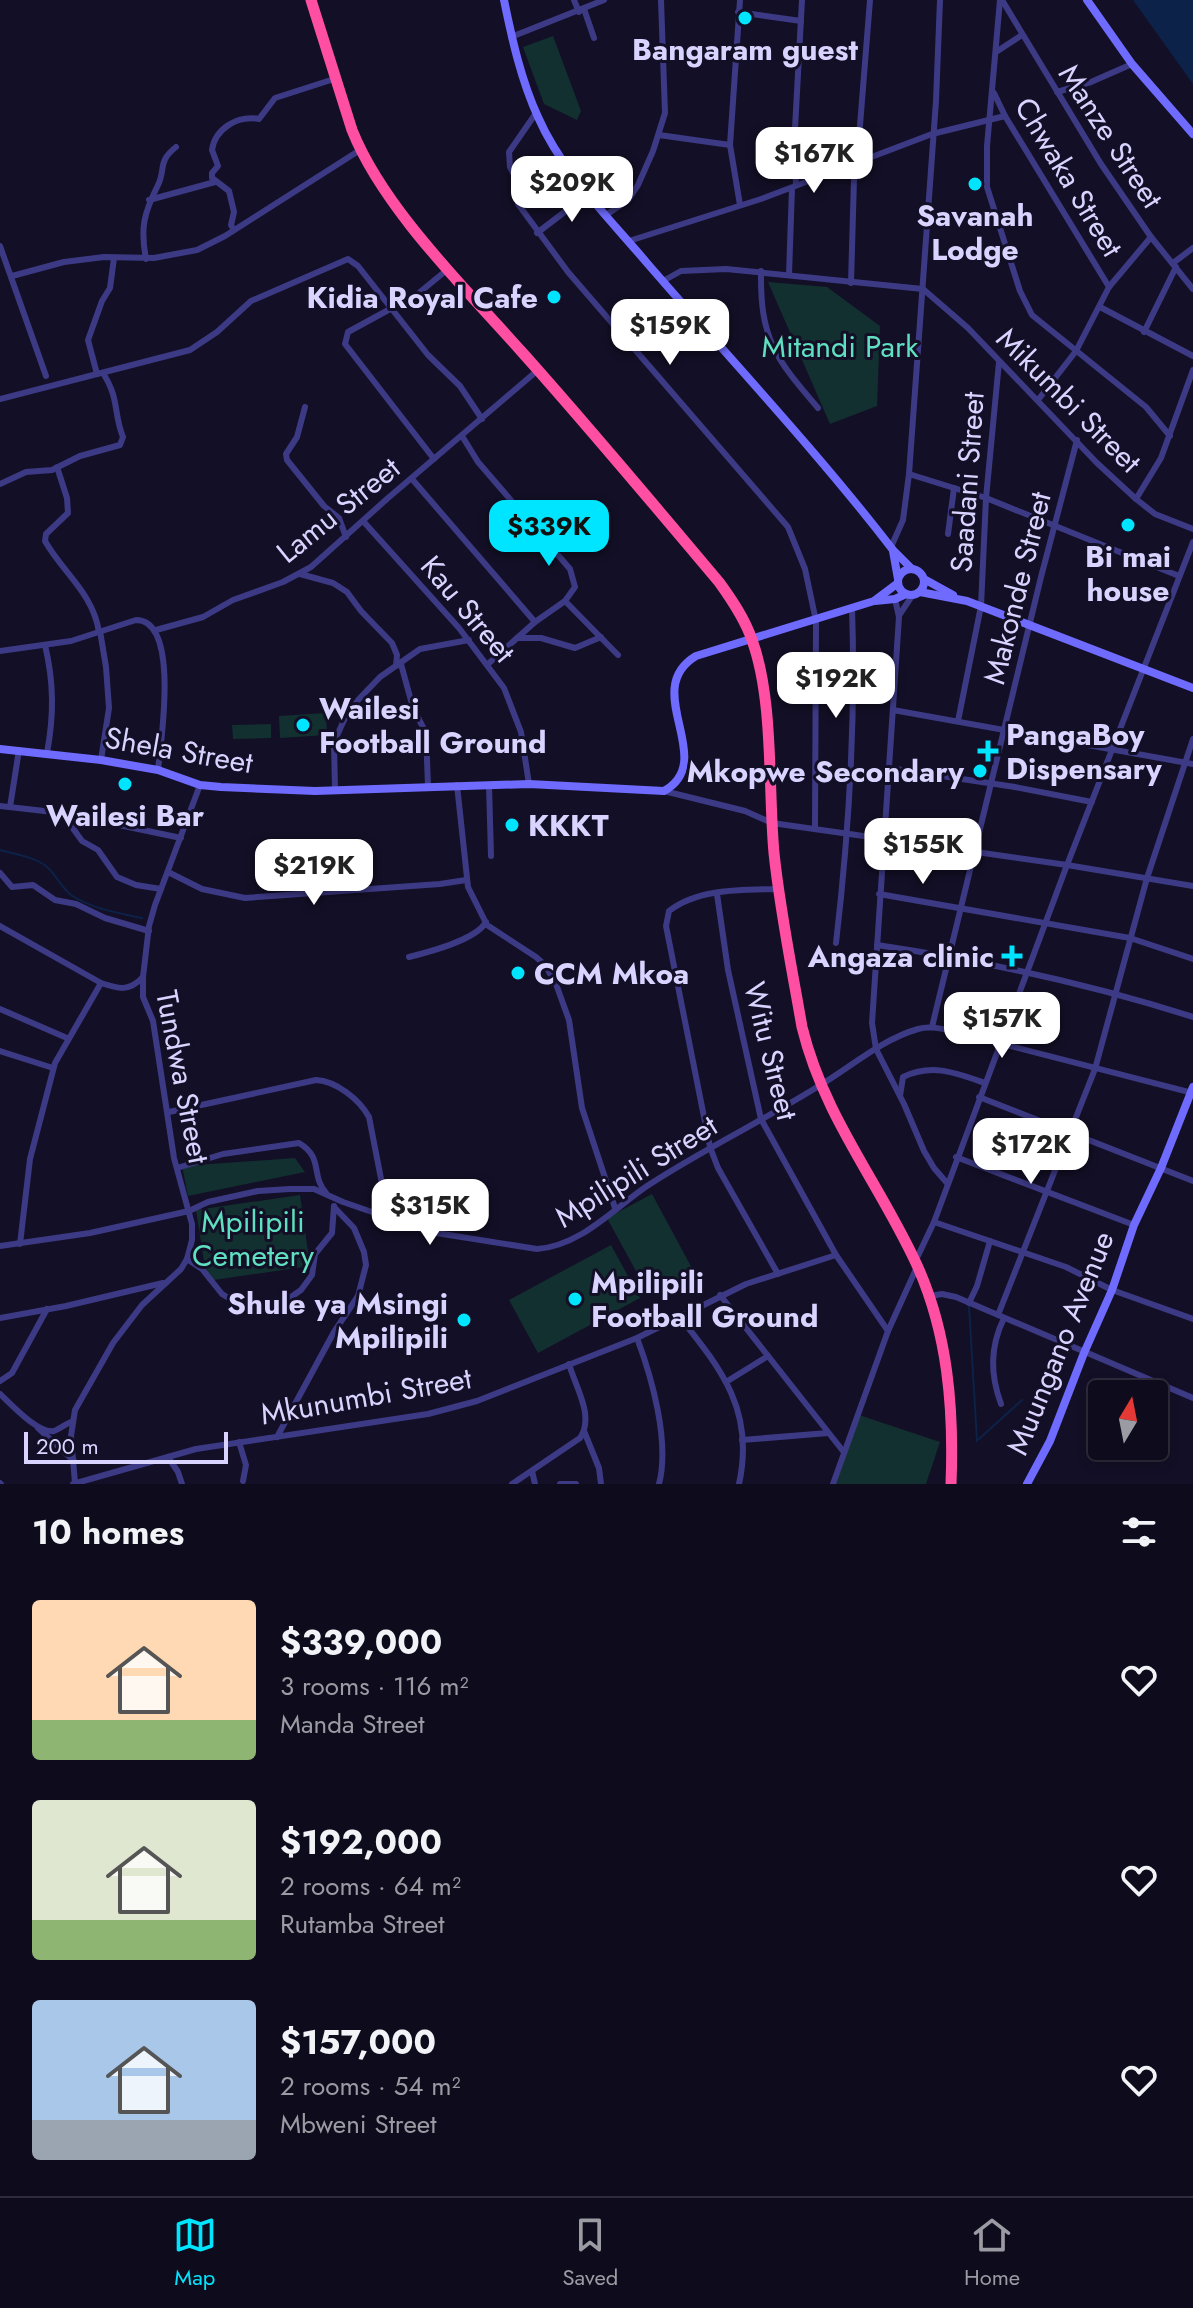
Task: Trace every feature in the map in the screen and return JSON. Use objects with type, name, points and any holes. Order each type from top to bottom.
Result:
[{"type":"highway","points":[[311,0],[334,79],[360,150],[388,194],[448,269],[719,582],[733,601],[752,640],[761,670],[765,700],[779,889],[802,1027],[820,1086],[916,1264],[935,1318],[948,1374],[951,1484]]},
{"type":"main road","points":[[504,0],[511,37],[536,113],[562,159],[606,215],[912,569],[957,598],[1193,688]]},
{"type":"main road","points":[[1087,0],[1132,64],[1193,134]]},
{"type":"main road","points":[[892,548],[898,581],[913,594]]},
{"type":"main road","points":[[874,601],[898,581],[902,572],[912,569]]},
{"type":"main road","points":[[913,594],[924,579]]},
{"type":"main road","points":[[664,791],[675,785],[684,767],[685,753],[674,699],[676,675],[696,656],[874,601],[913,594],[957,598]]},
{"type":"main road","name":"Shela Street","points":[[0,749],[101,760],[158,770],[200,785],[335,790],[529,784],[664,791]]},
{"type":"main road","name":"Muungano Avenue","points":[[1027,1484],[1050,1441],[1112,1290],[1134,1225],[1192,1091]]},
{"type":"street","points":[[574,0],[594,38]]},
{"type":"street","points":[[511,37],[604,0]]},
{"type":"street","points":[[606,215],[632,196],[659,135],[666,103],[661,0]]},
{"type":"street","points":[[740,0],[730,145],[740,205]]},
{"type":"street","points":[[789,275],[802,0]]},
{"type":"street","points":[[851,283],[854,164],[870,0]]},
{"type":"street","points":[[892,548],[903,520],[909,474],[940,0]]},
{"type":"street","points":[[1001,0],[987,187],[1020,291],[1032,315],[1146,407],[1170,436]]},
{"type":"street","name":"Manze Street","points":[[1001,0],[1151,237],[1193,289]]},
{"type":"street","points":[[738,12],[801,21]]},
{"type":"street","points":[[996,52],[1022,35]]},
{"type":"street","points":[[1057,92],[1100,79],[1132,64]]},
{"type":"street","points":[[234,230],[229,191],[215,182],[212,173],[219,165],[212,147],[221,129],[240,120],[259,119],[275,98],[334,79]]},
{"type":"street","name":"Chwaka Street","points":[[992,90],[1109,287]]},
{"type":"street","points":[[536,113],[509,152],[518,204],[537,233],[788,527],[805,569],[816,621],[815,827]]},
{"type":"street","points":[[629,241],[794,186],[932,134],[1005,116]]},
{"type":"street","points":[[659,135],[730,145]]},
{"type":"street","points":[[146,259],[143,227],[149,200],[159,182],[163,160],[176,147]]},
{"type":"street","points":[[12,276],[64,262],[146,259],[197,250],[360,150]]},
{"type":"street","points":[[149,200],[215,182]]},
{"type":"street","points":[[537,233],[589,193]]},
{"type":"street","points":[[1038,400],[1076,351],[1109,287],[1151,237]]},
{"type":"street","points":[[0,246],[46,376]]},
{"type":"street","points":[[1144,332],[1174,265],[1193,248]]},
{"type":"street","points":[[0,484],[26,472],[57,467],[80,456],[116,447],[122,441],[117,401],[100,374],[88,340],[110,288],[114,258]]},
{"type":"street","points":[[0,399],[190,350],[217,332],[251,301],[348,259],[358,266],[428,355],[460,386],[482,419]]},
{"type":"street","points":[[434,459],[345,344],[348,332],[414,297],[448,269]]},
{"type":"street","points":[[663,281],[681,271],[700,269],[761,271],[923,289]]},
{"type":"street","points":[[761,271],[761,307],[768,337],[789,374],[818,408]]},
{"type":"street","name":"Mikumbi Street","points":[[923,289],[948,309],[1136,499],[1155,514],[1193,529]]},
{"type":"street","points":[[1100,307],[1193,356]]},
{"type":"street","name":"Saadani Street","points":[[958,721],[981,606],[986,498],[999,362]]},
{"type":"street","name":"Lamu Street","points":[[0,651],[71,641],[141,620],[156,630],[203,617],[233,600],[300,574],[538,370]]},
{"type":"street","points":[[1136,499],[1161,458],[1193,370]]},
{"type":"street","points":[[305,407],[297,437],[286,454],[287,460],[324,506],[339,518],[346,537]]},
{"type":"street","points":[[1158,421],[1177,417]]},
{"type":"street","points":[[462,436],[478,462],[570,569],[575,587],[565,601],[535,622],[488,664]]},
{"type":"street","name":"Makonde Street","points":[[932,1027],[1077,440]]},
{"type":"street","points":[[57,467],[68,502],[68,513],[46,534],[45,541],[89,600],[96,616],[106,667],[109,708],[101,760]]},
{"type":"street","points":[[909,474],[986,498],[1179,576]]},
{"type":"street","points":[[412,479],[535,622]]},
{"type":"street","points":[[948,534],[954,488]]},
{"type":"street","name":"Kau Street","points":[[363,521],[469,640],[504,688],[521,732],[529,784]]},
{"type":"street","points":[[833,1484],[888,1331],[934,1222],[1067,865],[1193,542]]},
{"type":"street","points":[[300,574],[333,583],[347,592],[392,643],[413,708],[426,733],[428,786]]},
{"type":"street","points":[[899,617],[913,594]]},
{"type":"street","points":[[895,599],[899,617],[872,1015],[876,1049],[930,1163],[947,1183]]},
{"type":"street","points":[[565,601],[618,655]]},
{"type":"street","points":[[836,943],[848,832],[854,657],[852,608]]},
{"type":"street","points":[[156,630],[163,655],[164,694],[158,770]]},
{"type":"street","points":[[517,638],[541,638],[575,648],[601,637]]},
{"type":"street","points":[[335,790],[334,742],[359,699],[380,677],[423,648],[469,640]]},
{"type":"street","points":[[45,645],[53,689],[47,753]]},
{"type":"street","points":[[893,710],[1189,763]]},
{"type":"street","points":[[1001,1404],[992,1365],[1001,1316],[1045,1192],[1095,1069],[1147,878],[1189,763],[1193,739]]},
{"type":"street","points":[[10,807],[19,750]]},
{"type":"street","points":[[889,768],[1092,802]]},
{"type":"street","name":"Tundwa Street","points":[[187,1259],[193,1232],[177,1168],[153,1021],[143,997],[143,977],[149,928],[200,785]]},
{"type":"street","points":[[457,785],[466,880],[486,922],[542,961],[556,984],[569,1020],[582,1108],[615,1208]]},
{"type":"street","points":[[489,785],[491,856]]},
{"type":"street","points":[[664,791],[745,811],[772,823],[815,827],[1193,886]]},
{"type":"street","points":[[0,806],[62,813],[181,838]]},
{"type":"street","points":[[62,813],[82,841],[98,850],[117,877],[136,885],[161,889]]},
{"type":"street","points":[[168,872],[202,889],[245,898],[459,883],[466,880]]},
{"type":"street","points":[[0,873],[12,887],[33,885],[51,899],[76,904],[105,918],[149,928]]},
{"type":"street","points":[[778,1274],[718,1168],[710,1147],[666,918],[669,911],[691,897],[779,889]]},
{"type":"street","name":"Witu Street","points":[[717,894],[728,970],[761,1119],[836,1255],[888,1331]]},
{"type":"street","points":[[879,894],[1130,938],[1193,959]]},
{"type":"street","points":[[409,957],[469,938],[480,932],[486,922]]},
{"type":"street","points":[[0,926],[101,983],[119,989],[129,988],[143,977]]},
{"type":"street","points":[[877,945],[949,957],[1116,993],[1193,1017]]},
{"type":"street","points":[[20,1244],[30,1159],[53,1068],[67,1038],[101,983]]},
{"type":"street","points":[[0,1009],[67,1038]]},
{"type":"street","points":[[932,1027],[1192,1091]]},
{"type":"street","name":"Mpilipili Street","points":[[326,1193],[334,1203],[430,1232],[537,1249],[555,1248],[580,1236],[615,1208],[710,1147],[820,1086],[876,1049],[911,1032],[932,1027]]},
{"type":"street","points":[[0,1051],[53,1068]]},
{"type":"street","points":[[900,1096],[903,1077],[922,1070],[940,1069],[985,1083]]},
{"type":"street","points":[[169,1112],[316,1080],[332,1083],[352,1097],[369,1117],[383,1189],[384,1217]]},
{"type":"street","points":[[979,1097],[1193,1181]]},
{"type":"street","points":[[177,1168],[223,1154],[299,1143],[312,1153],[318,1182],[326,1193]]},
{"type":"street","points":[[956,1157],[1134,1225]]},
{"type":"street","points":[[0,1246],[90,1233],[189,1211],[208,1202],[258,1191],[306,1189],[326,1193]]},
{"type":"street","points":[[74,1484],[71,1422],[89,1381],[129,1319],[187,1259],[202,1269],[222,1294],[245,1308],[284,1302],[296,1295],[310,1279],[315,1254],[332,1233],[334,1203]]},
{"type":"street","points":[[277,1437],[334,1332],[354,1304],[366,1265],[354,1228],[334,1203]]},
{"type":"street","points":[[934,1222],[1066,1267],[1112,1290],[1193,1319]]},
{"type":"street","points":[[969,1303],[990,1241]]},
{"type":"street","name":"Mkunumbi Street","points":[[74,1484],[168,1457],[239,1442],[428,1414],[509,1389],[637,1338],[720,1295],[836,1255]]},
{"type":"street","points":[[0,1318],[166,1282]]},
{"type":"street","points":[[928,1297],[942,1294],[969,1303],[1193,1398]]},
{"type":"street","points":[[720,1295],[843,1451]]},
{"type":"street","points":[[0,1381],[12,1373],[47,1309]]},
{"type":"street","points":[[679,1316],[707,1352],[737,1402],[743,1467],[739,1484]]},
{"type":"street","points":[[637,1338],[662,1440],[663,1469],[659,1484]]},
{"type":"street","points":[[726,1382],[768,1356]]},
{"type":"street","points":[[512,1484],[580,1438],[584,1431],[586,1413],[569,1364]]},
{"type":"street","points":[[0,1394],[74,1461]]},
{"type":"street","points":[[34,1424],[51,1431],[71,1422]]},
{"type":"street","points":[[584,1431],[599,1468],[601,1484]]},
{"type":"street","points":[[742,1440],[828,1433]]},
{"type":"street","points":[[239,1442],[246,1465],[243,1481]]},
{"type":"street","points":[[168,1457],[182,1484]]},
{"type":"street","points":[[532,1471],[535,1484]]},
{"type":"street","points":[[560,1484],[576,1484]]},
{"type":"green space","points":[[553,36],[581,111],[577,120],[544,104],[523,47]]},
{"type":"green space","name":"Mitandi Park","points":[[768,282],[827,287],[880,326],[877,406],[830,424]]},
{"type":"green space","name":"Wailesi Football Ground","points":[[326,713],[327,735],[280,738],[279,716]]},
{"type":"green space","points":[[271,724],[271,738],[233,739],[232,725]]},
{"type":"green space","name":"Mpilipili Cemetery","points":[[295,1158],[305,1172],[188,1196],[182,1166]]},
{"type":"green space","name":"Mpilipili Football Ground","points":[[652,1194],[694,1272],[649,1295],[607,1218]]},
{"type":"green space","name":"Mpilipili Cemetery","points":[[300,1195],[310,1266],[207,1281],[196,1210]]},
{"type":"green space","name":"Mpilipili Football Ground","points":[[611,1245],[640,1298],[538,1353],[509,1300]]},
{"type":"green space","points":[[859,1415],[940,1442],[926,1484],[836,1484]]},
{"type":"water","points":[[1133,0],[1193,0],[1193,84]]},
{"type":"waterway","points":[[0,850],[42,864],[79,900],[142,918]]},
{"type":"waterway","points":[[969,1306],[977,1441]]},
{"type":"waterway","points":[[979,1439],[1022,1400]]},
{"type":"place","name":"Bangaram guest","points":[[745,18]]},
{"type":"place","name":"Savanah Lodge","points":[[975,184]]},
{"type":"place","name":"Kidia Royal Cafe","points":[[554,297]]},
{"type":"place","name":"Bi mai house","points":[[1128,525]]},
{"type":"place","name":"Wailesi Football Ground","points":[[303,725]]},
{"type":"place","name":"PangaBoy Dispensary","points":[[988,751]]},
{"type":"place","name":"Mkopwe Secondary","points":[[980,771]]},
{"type":"place","name":"Wailesi Bar","points":[[125,784]]},
{"type":"place","name":"KKKT","points":[[512,825]]},
{"type":"place","name":"Angaza clinic","points":[[1012,956]]},
{"type":"place","name":"CCM Mkoa","points":[[518,973]]},
{"type":"place","name":"Mpilipili Football Ground","points":[[575,1299]]},
{"type":"place","name":"Shule ya Msingi Mpilipili","points":[[464,1320]]}]
